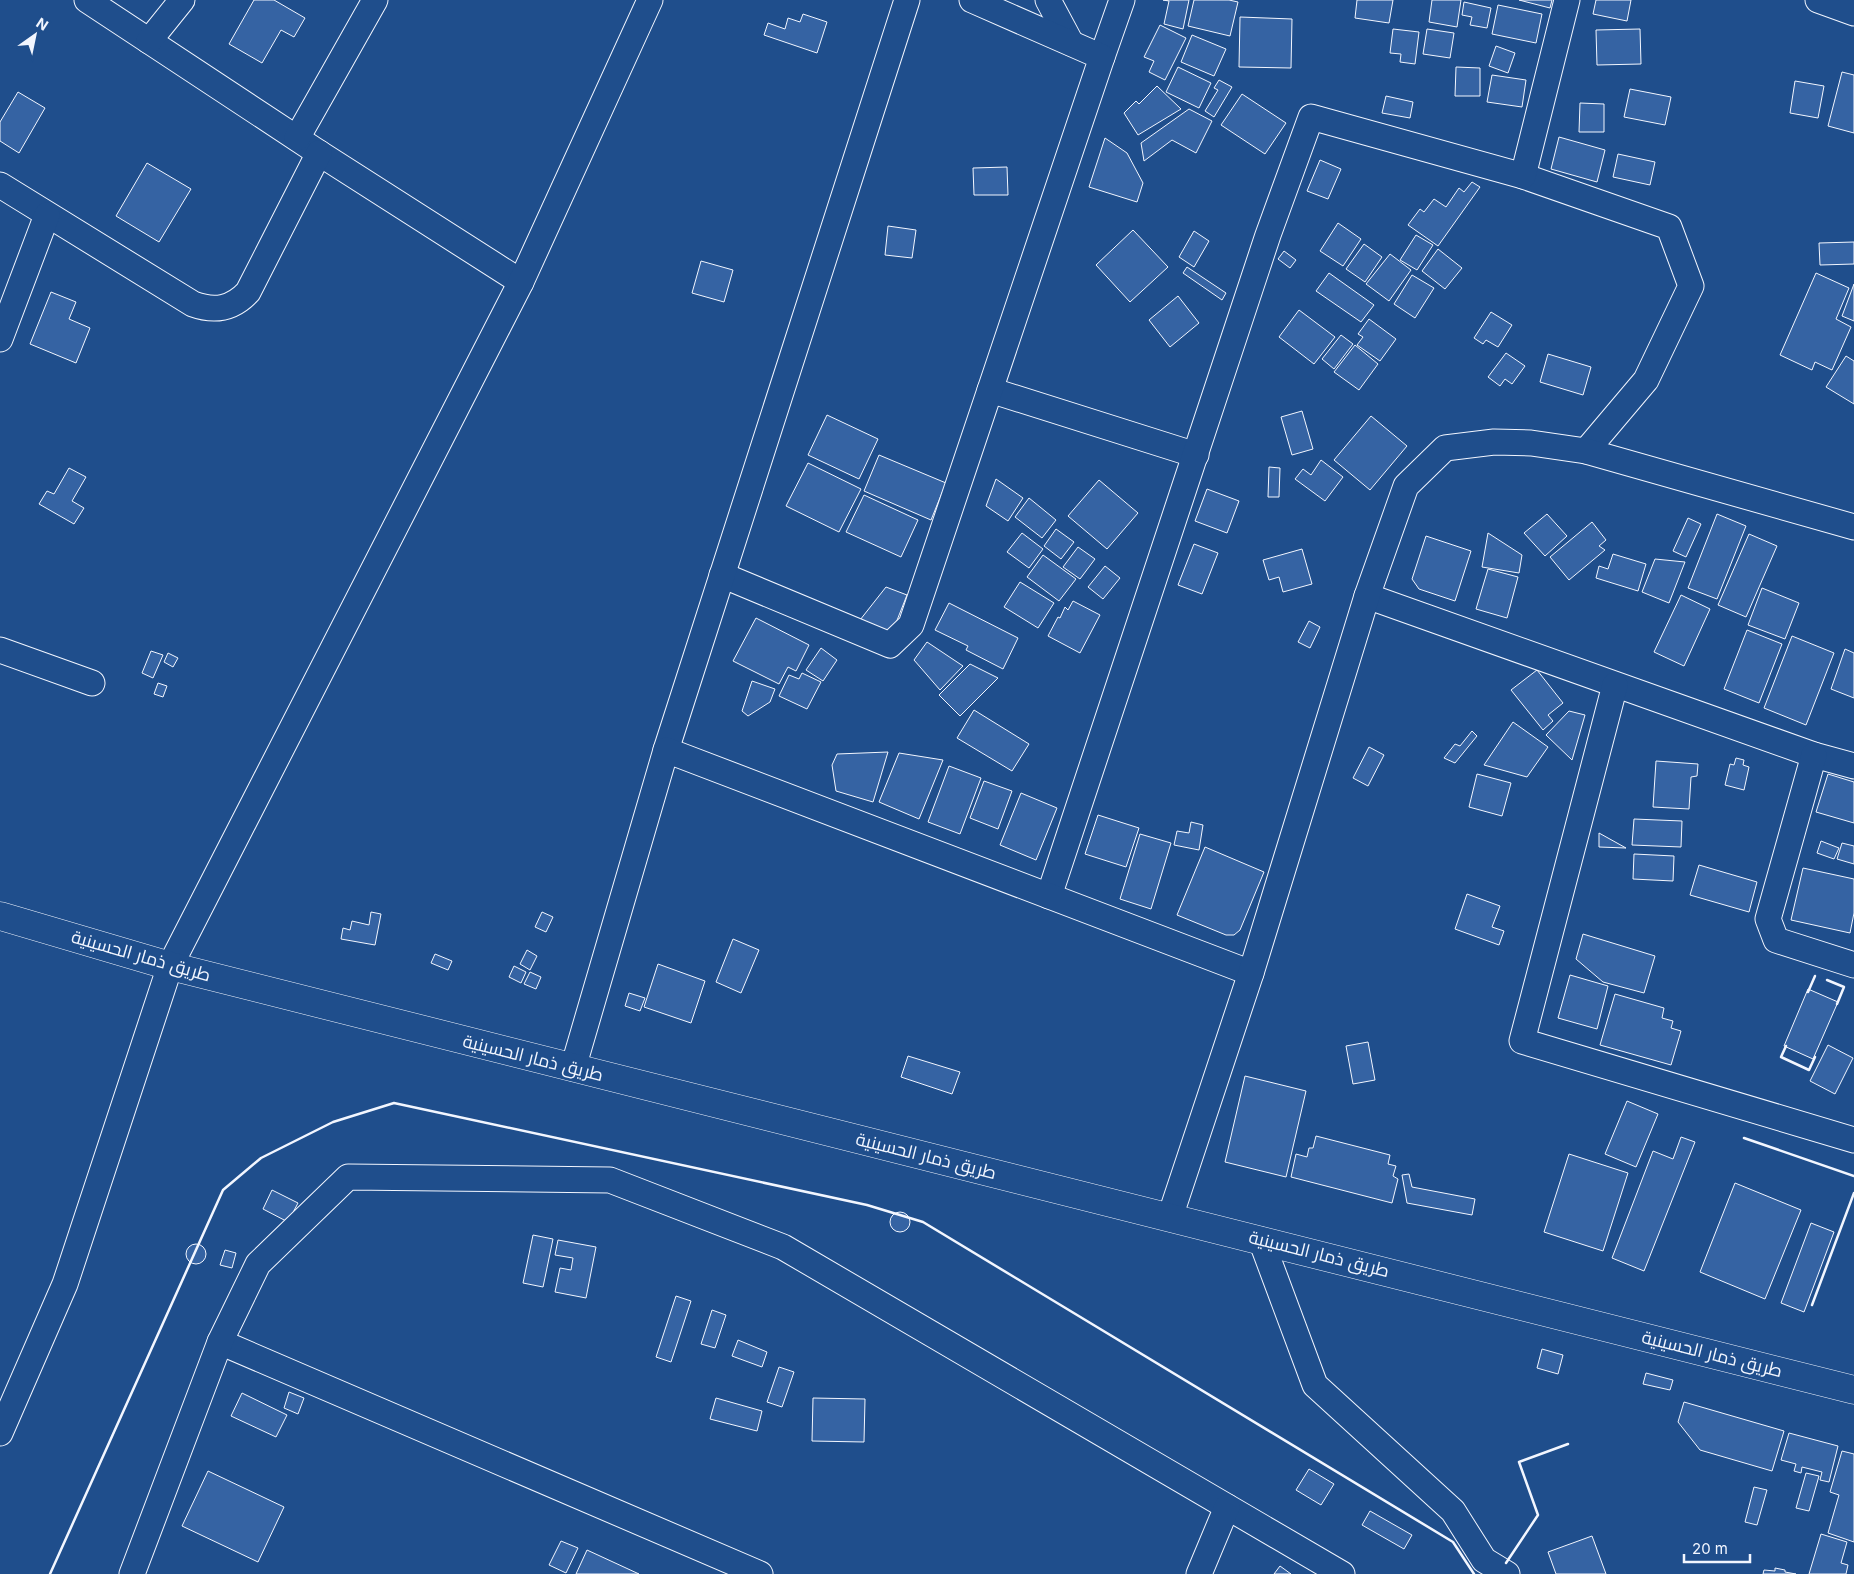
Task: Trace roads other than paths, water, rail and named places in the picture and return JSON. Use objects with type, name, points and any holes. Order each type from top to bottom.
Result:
[{"type":"main road","name":"طريق ذمار الحسينية","points":[[0,916],[170,966],[1854,1390]]},
{"type":"street","points":[[87,0],[319,153],[520,282]]},
{"type":"street","points":[[150,42],[182,0]]},
{"type":"street","points":[[297,138],[375,0]]},
{"type":"street","points":[[0,1433],[65,1284],[170,966],[520,282],[650,0]]},
{"type":"street","points":[[573,1068],[666,750],[907,0]]},
{"type":"street","points":[[972,0],[1102,57]]},
{"type":"street","points":[[1048,0],[1071,43]]},
{"type":"street","points":[[722,575],[890,645],[911,626],[1122,0]]},
{"type":"street","points":[[1523,176],[1566,0]]},
{"type":"street","points":[[1825,1],[1854,12]]},
{"type":"street","points":[[1049,896],[1268,235],[1311,117],[1523,176],[1669,227],[1692,286],[1646,380],[1586,451]]},
{"type":"street","points":[[0,185],[193,304],[213,309],[223,308],[237,302],[248,292],[319,153]]},
{"type":"street","points":[[0,339],[47,214]]},
{"type":"street","points":[[990,390],[1196,455]]},
{"type":"street","points":[[1170,1217],[1250,973],[1367,596],[1406,486],[1445,448],[1494,442],[1531,443],[1586,451],[1854,527]]},
{"type":"street","points":[[1367,596],[1814,756],[1854,766]]},
{"type":"street","points":[[0,650],[92,683]]},
{"type":"street","points":[[1615,685],[1522,1041],[1854,1140]]},
{"type":"street","points":[[666,750],[1250,973]]},
{"type":"street","points":[[1814,756],[1768,919],[1776,940],[1854,965]]},
{"type":"street","points":[[132,1574],[220,1342],[258,1264],[348,1177],[610,1180],[783,1247],[1342,1574]]},
{"type":"street","points":[[1261,1240],[1315,1385],[1453,1511],[1484,1560],[1507,1574]]},
{"type":"street","points":[[220,1342],[760,1574]]},
{"type":"street","points":[[1199,1574],[1226,1506]]}]
